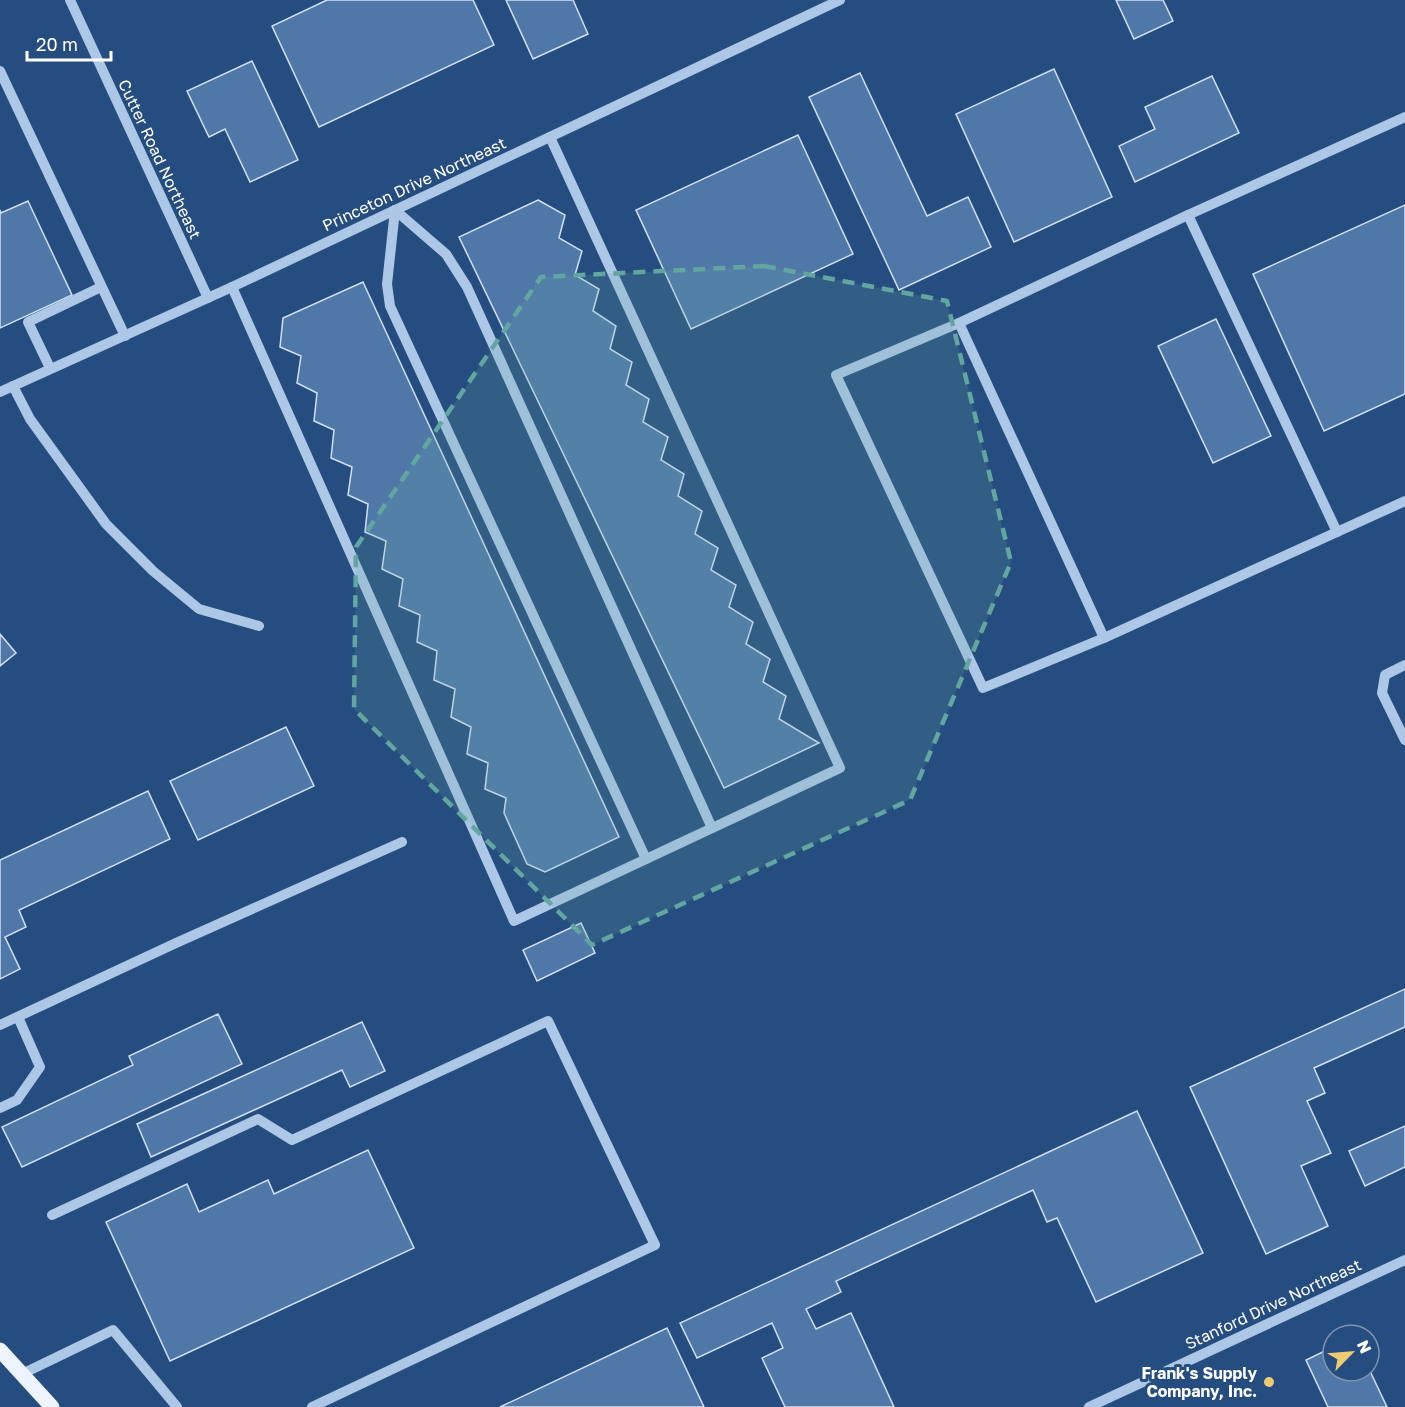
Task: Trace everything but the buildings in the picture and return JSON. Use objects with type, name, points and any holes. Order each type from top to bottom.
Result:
[{"type":"main road","points":[[0,1350],[52,1407]]},
{"type":"street","name":"Cutter Road Northeast","points":[[70,0],[208,298]]},
{"type":"street","name":"Princeton Drive Northeast","points":[[0,392],[232,287],[840,0]]},
{"type":"street","points":[[0,71],[125,336]]},
{"type":"street","points":[[1405,117],[1188,215],[959,323],[836,375],[983,688],[1104,638],[1405,501]]},
{"type":"street","points":[[232,287],[514,921],[840,768],[550,137]]},
{"type":"street","points":[[395,210],[446,254],[467,287],[712,828]]},
{"type":"street","points":[[395,210],[387,284],[390,306],[646,859]]},
{"type":"street","points":[[1188,215],[1337,532]]},
{"type":"street","points":[[50,368],[28,322],[101,287]]},
{"type":"street","points":[[959,323],[1104,638]]},
{"type":"street","points":[[13,386],[30,419],[106,524],[153,571],[199,609],[259,626]]},
{"type":"street","points":[[1405,665],[1385,675],[1382,693],[1405,740]]},
{"type":"street","points":[[0,1025],[402,842]]},
{"type":"street","points":[[0,1108],[17,1100],[40,1067],[18,1017]]},
{"type":"street","points":[[52,1215],[258,1119],[292,1140],[548,1022],[655,1245],[312,1407]]},
{"type":"street","name":"Stanford Drive Northeast","points":[[1089,1407],[1405,1260]]},
{"type":"street","points":[[22,1374],[113,1329],[177,1407]]},
{"type":"highlighted area","points":[[764,266],[947,301],[1011,562],[910,800],[592,945],[354,709],[356,547],[541,277]]},
{"type":"place","name":"Frank's Supply Company, Inc.","points":[[1269,1382]]}]
